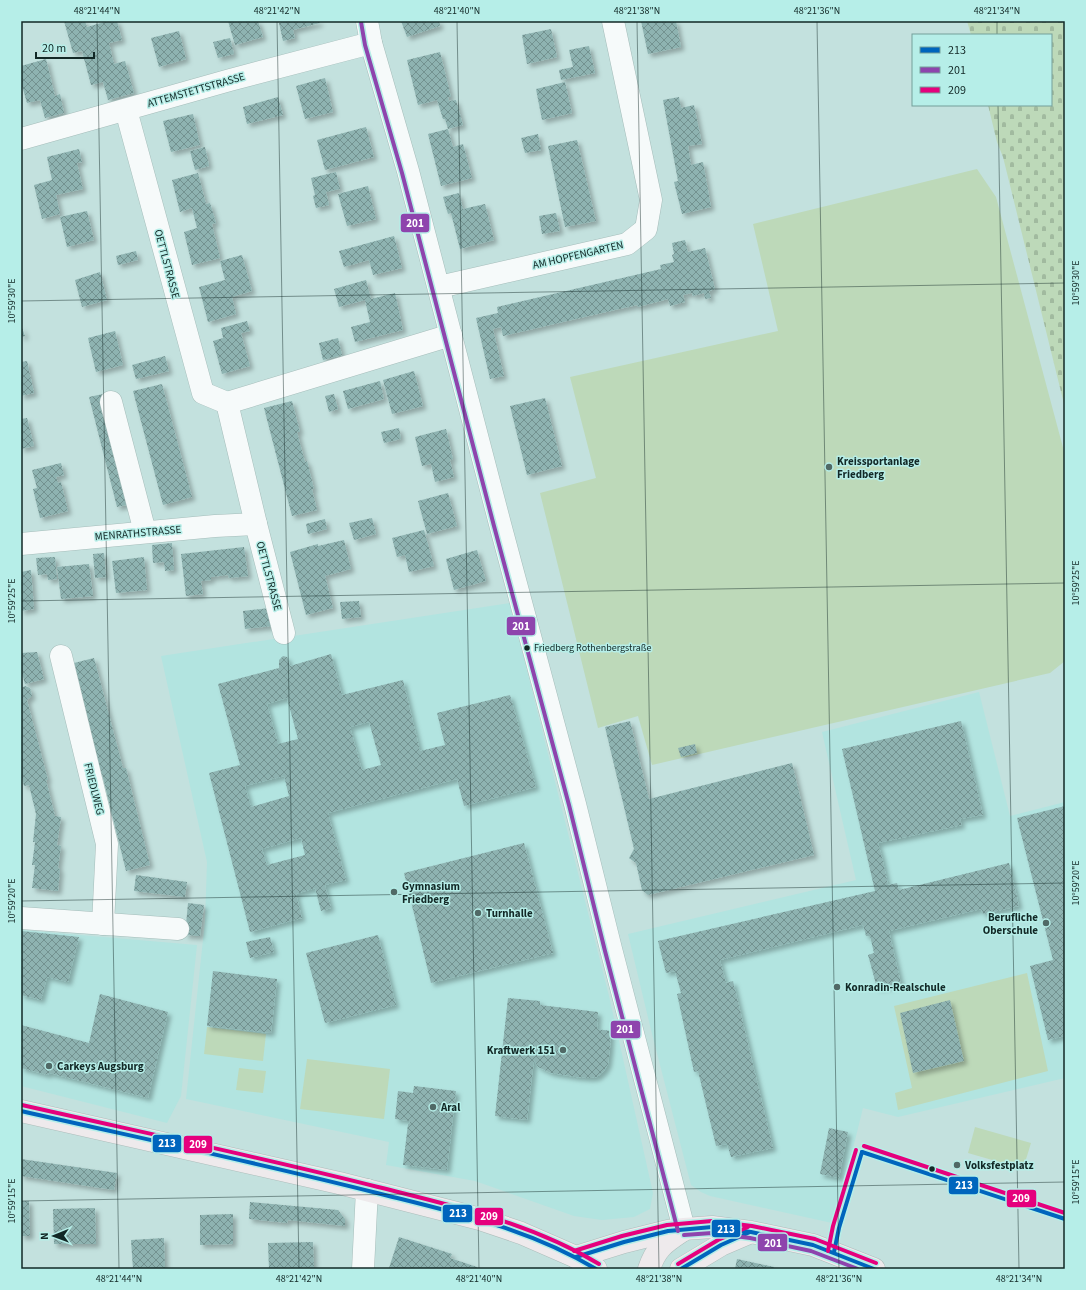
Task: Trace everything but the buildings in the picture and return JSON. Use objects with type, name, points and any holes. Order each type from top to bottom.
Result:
[{"type":"main road","points":[[21,1111],[367,1190],[480,1219],[576,1257],[596,1269]]},
{"type":"main road","points":[[576,1257],[624,1242],[668,1231],[712,1227],[751,1232],[813,1245],[863,1266]]},
{"type":"main road","points":[[649,1269],[653,1256],[664,1242],[684,1229]]},
{"type":"main road","points":[[681,1269],[704,1261],[721,1245],[751,1232]]},
{"type":"street","points":[[367,21],[371,43],[404,156],[502,531],[576,804],[611,949],[684,1229]]},
{"type":"street","name":"AM HOPFENGARTEN","points":[[439,287],[627,244],[646,229],[651,200],[613,21]]},
{"type":"street","name":"ATTEMSTETTSTRASSE","points":[[21,139],[230,80],[371,43]]},
{"type":"street","name":"OETTLSTRASSE","points":[[126,110],[203,393],[227,403],[284,633]]},
{"type":"street","points":[[227,403],[451,335]]},
{"type":"street","points":[[111,402],[145,532]]},
{"type":"street","name":"MENRATHSTRASSE","points":[[21,544],[145,532],[256,524]]},
{"type":"street","name":"FRIEDLWEG","points":[[61,656],[107,844],[103,924]]},
{"type":"street","points":[[21,918],[178,929]]},
{"type":"street","points":[[363,1269],[367,1190]]},
{"type":"shaded area","name":"Gymnasium Friedberg","points":[[510,603],[609,996],[653,1193],[650,1209],[634,1217],[602,1220],[574,1216],[475,1181],[386,1165],[389,1142],[186,1099],[205,921],[207,862],[161,656]]},
{"type":"shaded area","name":"Konradin-Realschule","points":[[979,692],[1010,816],[1065,802],[1065,1078],[898,1117],[863,1108],[837,1213],[832,1223],[710,1196],[701,1192],[691,1185],[628,934],[856,880],[822,732]]},
{"type":"shaded area","points":[[21,930],[197,945],[181,1096],[167,1123],[21,1086]]},
{"type":"green space","points":[[967,21],[1065,21],[1065,408],[1003,157],[997,142],[988,106],[1052,106],[1052,34],[971,34]]},
{"type":"green space","name":"Kreissportanlage Friedberg","points":[[977,169],[996,197],[1065,455],[1065,661],[1050,673],[652,765],[638,716],[598,728],[540,493],[596,478],[570,377],[778,331],[753,224]]},
{"type":"green space","points":[[1027,973],[1048,1071],[898,1110],[895,1093],[912,1088],[894,1006]]},
{"type":"green space","points":[[207,1027],[266,1034],[263,1061],[204,1054]]},
{"type":"green space","points":[[307,1059],[390,1069],[384,1119],[300,1109]]},
{"type":"green space","points":[[239,1068],[266,1071],[263,1093],[236,1090]]},
{"type":"green space","points":[[975,1127],[1031,1143],[1023,1169],[968,1153]]},
{"type":"transit line","name":"201","points":[[361,22],[365,45],[402,173],[494,526],[569,805],[605,951],[678,1231]]},
{"type":"transit line","name":"209","points":[[22,1105],[289,1165],[463,1209],[492,1217],[546,1237],[599,1264]]},
{"type":"transit line","name":"213","points":[[21,1111],[288,1171],[462,1215],[544,1242],[596,1269]]},
{"type":"transit line","name":"209","points":[[864,1146],[1065,1213]]},
{"type":"transit line","name":"209","points":[[828,1251],[833,1226],[856,1150]]},
{"type":"transit line","name":"213","points":[[862,1152],[1065,1219]]},
{"type":"transit line","name":"213","points":[[834,1252],[839,1228],[862,1152]]},
{"type":"transit line","name":"209","points":[[574,1251],[622,1236],[667,1225],[712,1221],[752,1226],[815,1239],[876,1263]]},
{"type":"transit line","name":"213","points":[[576,1257],[624,1242],[668,1231],[712,1227],[751,1232],[813,1245],[874,1269]]},
{"type":"transit line","name":"209","points":[[678,1264],[718,1240],[748,1227]]},
{"type":"transit line","name":"213","points":[[681,1269],[721,1245],[750,1232]]},
{"type":"transit line","name":"201","points":[[684,1235],[712,1233],[750,1238],[811,1251],[858,1269]]},
{"type":"place","name":"Kreissportanlage Friedberg","points":[[829,467]]},
{"type":"place","name":"Friedberg Rothenbergstraße","points":[[527,648]]},
{"type":"place","name":"Gymnasium Friedberg","points":[[394,892]]},
{"type":"place","name":"Turnhalle","points":[[478,913]]},
{"type":"place","name":"Berufliche Oberschule","points":[[1046,923]]},
{"type":"place","name":"Konradin-Realschule","points":[[837,987]]},
{"type":"place","name":"Kraftwerk 151","points":[[563,1050]]},
{"type":"place","name":"Carkeys Augsburg","points":[[49,1066]]},
{"type":"place","name":"Aral","points":[[433,1107]]},
{"type":"place","name":"Volksfestplatz","points":[[957,1165]]}]
